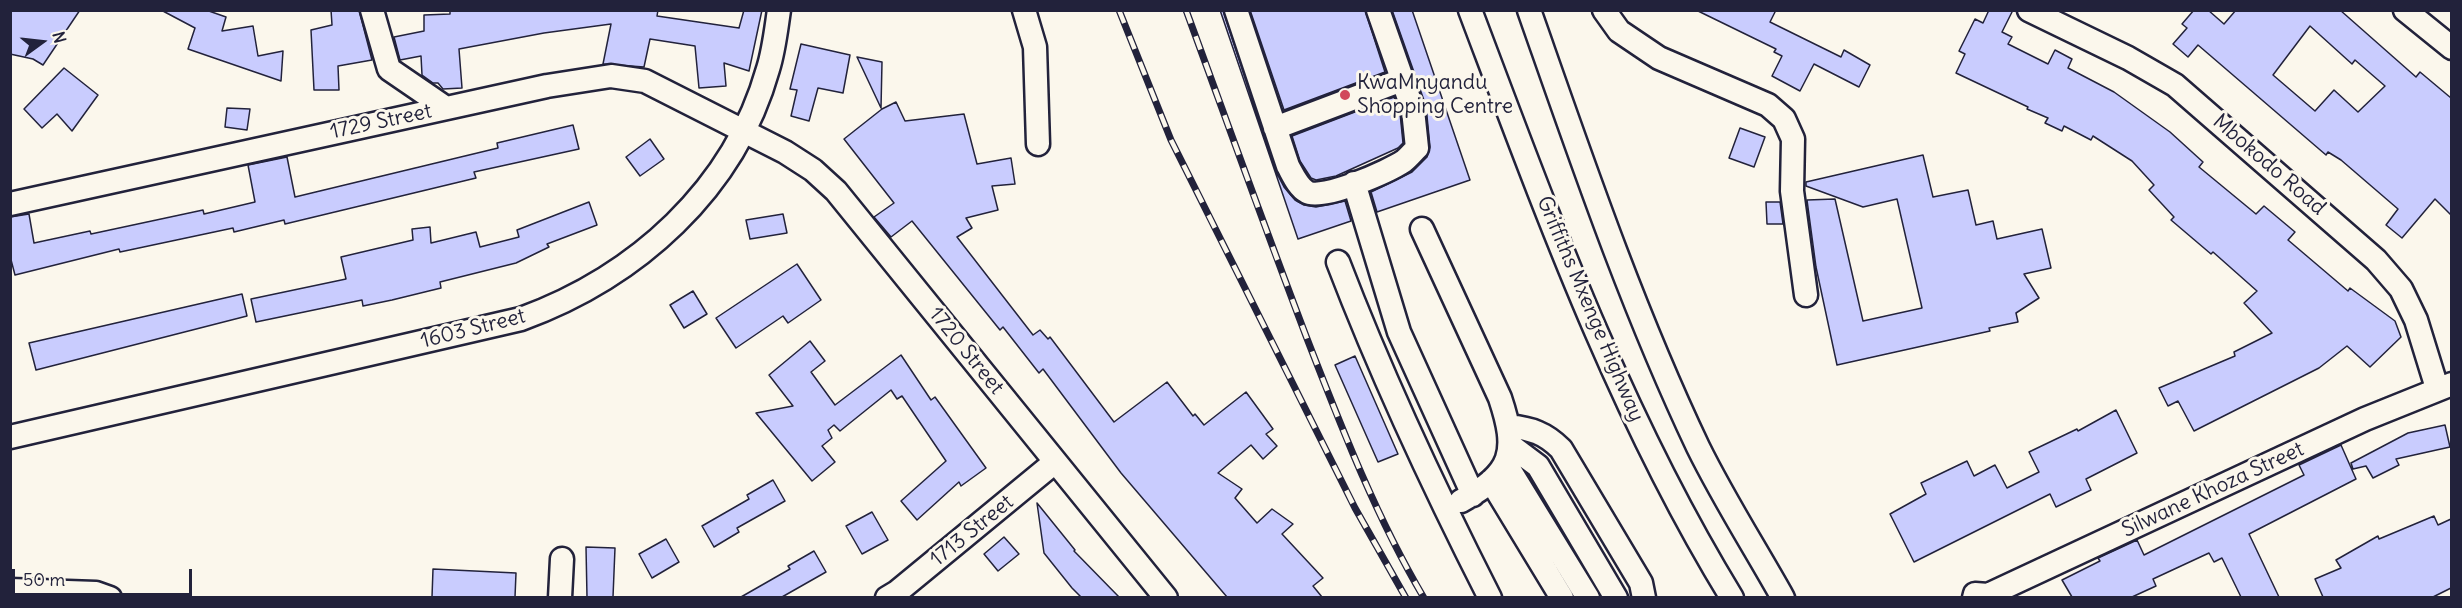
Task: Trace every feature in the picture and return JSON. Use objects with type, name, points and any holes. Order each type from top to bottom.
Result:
[{"type":"street","points":[[372,10],[389,69],[446,108]]},
{"type":"street","name":"1603 Street","points":[[10,437],[520,319],[562,304],[598,284],[646,250],[685,215],[718,176],[743,131],[768,69],[779,10]]},
{"type":"street","points":[[1024,10],[1035,47],[1038,144]]},
{"type":"street","points":[[1236,10],[1288,166],[1299,185],[1308,193],[1320,195],[1404,161],[1417,148],[1413,110],[1378,10]]},
{"type":"street","name":"Griffiths Mxenge Highway","points":[[1470,10],[1569,270],[1654,455],[1732,597]]},
{"type":"street","name":"Griffiths Mxenge Highway","points":[[1529,10],[1610,237],[1653,348],[1699,449],[1783,597]]},
{"type":"street","points":[[1604,10],[1619,31],[1659,58],[1768,105],[1784,119],[1792,139],[1792,191],[1806,295]]},
{"type":"street","name":"Mbokodo Road","points":[[2029,10],[2128,58],[2175,85],[2376,260],[2401,289],[2444,386]]},
{"type":"street","points":[[2405,10],[2451,48]]},
{"type":"street","name":"1729 Street","points":[[10,204],[547,86],[611,76],[645,81],[743,131]]},
{"type":"street","points":[[1275,128],[1402,80]]},
{"type":"street","name":"1720 Street","points":[[743,131],[813,170],[836,191],[1166,597]]},
{"type":"street","points":[[1354,183],[1399,332],[1473,495]]},
{"type":"street","points":[[1422,229],[1500,398],[1508,445],[1588,597]]},
{"type":"street","points":[[1338,262],[1366,334],[1445,510],[1490,597]]},
{"type":"street","name":"Silwane Khoza Street","points":[[1974,596],[1988,595],[2365,419],[2444,386]]},
{"type":"street","points":[[1445,510],[1473,495],[1491,481],[1508,445],[1533,430],[1547,435],[1561,449],[1641,583],[1644,597]]},
{"type":"street","points":[[1508,445],[1538,466],[1616,597]]},
{"type":"street","name":"1713 Street","points":[[895,596],[1055,462]]},
{"type":"street","points":[[1491,481],[1562,597]]},
{"type":"street","points":[[560,597],[562,559]]},
{"type":"street","points":[[10,590],[96,593],[110,597]]},
{"type":"building","points":[[10,10],[80,10],[43,65],[33,59],[10,54]]},
{"type":"building","points":[[161,10],[206,10],[226,17],[222,31],[253,26],[258,56],[283,51],[281,81],[188,49],[195,28]]},
{"type":"building","points":[[331,10],[359,10],[372,60],[338,66],[339,90],[314,90],[311,30],[332,25]]},
{"type":"building","points":[[450,10],[658,10],[657,16],[739,28],[744,10],[762,10],[749,71],[724,63],[726,86],[699,88],[695,46],[650,39],[644,67],[603,64],[611,24],[544,33],[459,49],[462,88],[443,89],[438,83],[433,83],[422,75],[421,56],[400,60],[394,37],[424,31],[424,15],[450,14]]},
{"type":"building","points":[[1220,10],[1223,10],[1275,170],[1284,187],[1295,200],[1304,205],[1316,207],[1345,201],[1351,221],[1298,239]]},
{"type":"building","points":[[1250,10],[1365,10],[1385,72],[1284,110]]},
{"type":"building","points":[[1392,10],[1412,10],[1470,180],[1377,212],[1371,192],[1412,172],[1427,157],[1430,147],[1426,106]]},
{"type":"building","points":[[1696,10],[1776,10],[1770,22],[1841,57],[1844,50],[1870,65],[1859,87],[1814,64],[1800,91],[1772,76],[1782,56],[1774,52],[1776,49]]},
{"type":"building","points":[[1989,10],[2013,10],[2002,32],[2012,37],[2008,44],[2048,64],[2055,50],[2072,59],[2068,68],[2114,92],[2170,132],[2203,162],[2199,167],[2256,214],[2264,206],[2295,232],[2288,240],[2348,291],[2350,288],[2395,321],[2401,337],[2370,367],[2347,346],[2319,368],[2194,431],[2178,401],[2168,406],[2159,388],[2235,356],[2234,352],[2272,333],[2244,303],[2257,291],[2213,252],[2211,254],[2171,220],[2174,217],[2149,190],[2154,185],[2132,161],[2093,136],[2091,140],[2064,126],[2062,131],[2045,123],[2048,118],[1956,73],[1965,54],[1959,51],[1975,19],[1983,23]]},
{"type":"building","points":[[2194,10],[2208,10],[2224,24],[2236,10],[2340,10],[2416,77],[2420,72],[2451,98],[2451,215],[2435,199],[2402,238],[2386,225],[2398,209],[2341,160],[2328,152],[2326,155],[2198,45],[2188,57],[2173,44],[2187,28],[2182,24]],"holes":[[[2310,26],[2352,64],[2355,60],[2385,86],[2358,112],[2334,90],[2315,111],[2273,75]]]},
{"type":"building","points":[[801,44],[850,55],[843,93],[818,88],[809,121],[791,116],[797,90],[790,89]]},
{"type":"building","points":[[857,57],[882,62],[881,108]]},
{"type":"building","points":[[64,68],[98,95],[72,131],[57,114],[42,128],[24,109]]},
{"type":"building","points":[[1394,97],[1400,113],[1403,143],[1398,148],[1336,176],[1316,180],[1311,178],[1300,161],[1292,136]]},
{"type":"building","points":[[896,102],[905,121],[964,114],[977,164],[1011,158],[1015,184],[992,186],[998,210],[966,218],[972,228],[957,237],[1033,335],[1040,330],[1048,339],[1050,337],[1114,422],[1167,382],[1193,416],[1195,414],[1204,425],[1246,392],[1273,429],[1266,434],[1277,446],[1263,459],[1251,445],[1218,473],[1242,489],[1235,498],[1257,523],[1272,509],[1293,524],[1282,534],[1323,578],[1313,586],[1322,597],[1227,597],[1121,473],[1043,369],[1039,373],[1003,327],[1000,330],[912,221],[891,237],[874,217],[894,203],[844,139],[882,109]]},
{"type":"building","points":[[227,108],[250,109],[247,130],[225,127]]},
{"type":"building","points":[[573,125],[579,149],[474,172],[476,178],[285,224],[284,220],[234,232],[233,228],[120,252],[119,249],[15,275],[10,256],[10,217],[29,214],[34,243],[90,231],[91,234],[203,210],[204,214],[255,202],[248,165],[287,157],[295,197],[498,148],[497,143]]},
{"type":"building","points":[[1740,128],[1765,137],[1754,167],[1729,158]]},
{"type":"building","points":[[650,139],[664,159],[640,176],[626,157]]},
{"type":"building","points":[[1923,155],[1933,197],[1968,190],[1976,225],[1993,221],[1997,239],[2042,229],[2051,268],[2024,274],[2039,298],[2016,313],[2018,322],[1989,328],[1990,331],[1837,365],[1816,267],[1807,200],[1835,199],[1863,321],[1922,308],[1897,199],[1863,207],[1806,186],[1806,182]]},
{"type":"building","points":[[589,202],[597,225],[547,244],[549,247],[516,263],[440,282],[441,288],[392,300],[363,306],[362,300],[256,322],[251,299],[346,279],[341,257],[413,240],[412,229],[430,227],[431,243],[476,232],[480,247],[519,237],[517,230]]},
{"type":"building","points":[[1766,202],[1780,202],[1783,224],[1767,224]]},
{"type":"building","points":[[783,214],[787,233],[750,239],[746,220]]},
{"type":"building","points":[[797,264],[821,300],[788,323],[783,316],[736,348],[716,318]]},
{"type":"building","points":[[693,291],[707,314],[684,328],[670,305]]},
{"type":"building","points":[[242,294],[247,316],[36,370],[29,343]]},
{"type":"building","points":[[810,341],[825,361],[811,372],[835,405],[901,355],[931,400],[935,397],[986,468],[961,486],[959,482],[917,520],[901,501],[946,461],[902,396],[897,399],[891,390],[840,431],[834,425],[828,430],[832,438],[822,446],[835,462],[812,481],[756,413],[793,406],[769,375]]},
{"type":"building","points":[[1355,356],[1398,454],[1378,462],[1335,365]]},
{"type":"building","points":[[2116,410],[2137,453],[2086,479],[2091,490],[2056,507],[2050,494],[1914,562],[1890,514],[1926,494],[1921,483],[1967,461],[1974,476],[1995,465],[2007,488],[2039,472],[2029,452],[2077,429],[2078,431]]},
{"type":"building","points":[[2445,425],[2450,447],[2396,459],[2399,465],[2373,478],[2366,466],[2353,469],[2351,463],[2408,433]]},
{"type":"building","points":[[2341,445],[2356,479],[2249,534],[2279,597],[2241,597],[2222,558],[2214,562],[2209,553],[2153,579],[2156,586],[2132,597],[2072,597],[2062,580],[2100,561],[2098,558],[2137,540],[2144,555],[2304,475],[2299,465]]},
{"type":"building","points":[[773,480],[785,501],[737,528],[739,532],[714,547],[702,526],[749,499],[747,495]]},
{"type":"building","points":[[1037,503],[1074,551],[1119,597],[1081,597],[1072,588],[1044,553]]},
{"type":"building","points":[[872,512],[888,540],[862,554],[846,526]]},
{"type":"building","points":[[2434,516],[2438,525],[2451,519],[2451,588],[2433,597],[2323,597],[2315,579],[2341,568],[2336,560],[2378,536],[2379,539]]},
{"type":"building","points":[[1004,537],[1019,554],[998,571],[984,554]]},
{"type":"building","points":[[666,539],[679,562],[652,578],[639,554]]},
{"type":"building","points":[[586,547],[615,548],[613,597],[587,597]]},
{"type":"building","points":[[814,551],[826,572],[782,597],[741,597],[790,569],[788,566]]},
{"type":"building","points":[[433,569],[516,573],[515,597],[432,597]]},
{"type":"railway","points":[[1119,10],[1171,140],[1355,508],[1406,598]]},
{"type":"railway","points":[[1186,10],[1346,437],[1374,502],[1424,598]]},
{"type":"place","name":"KwaMnyandu Shopping Centre","points":[[1345,95]]}]
